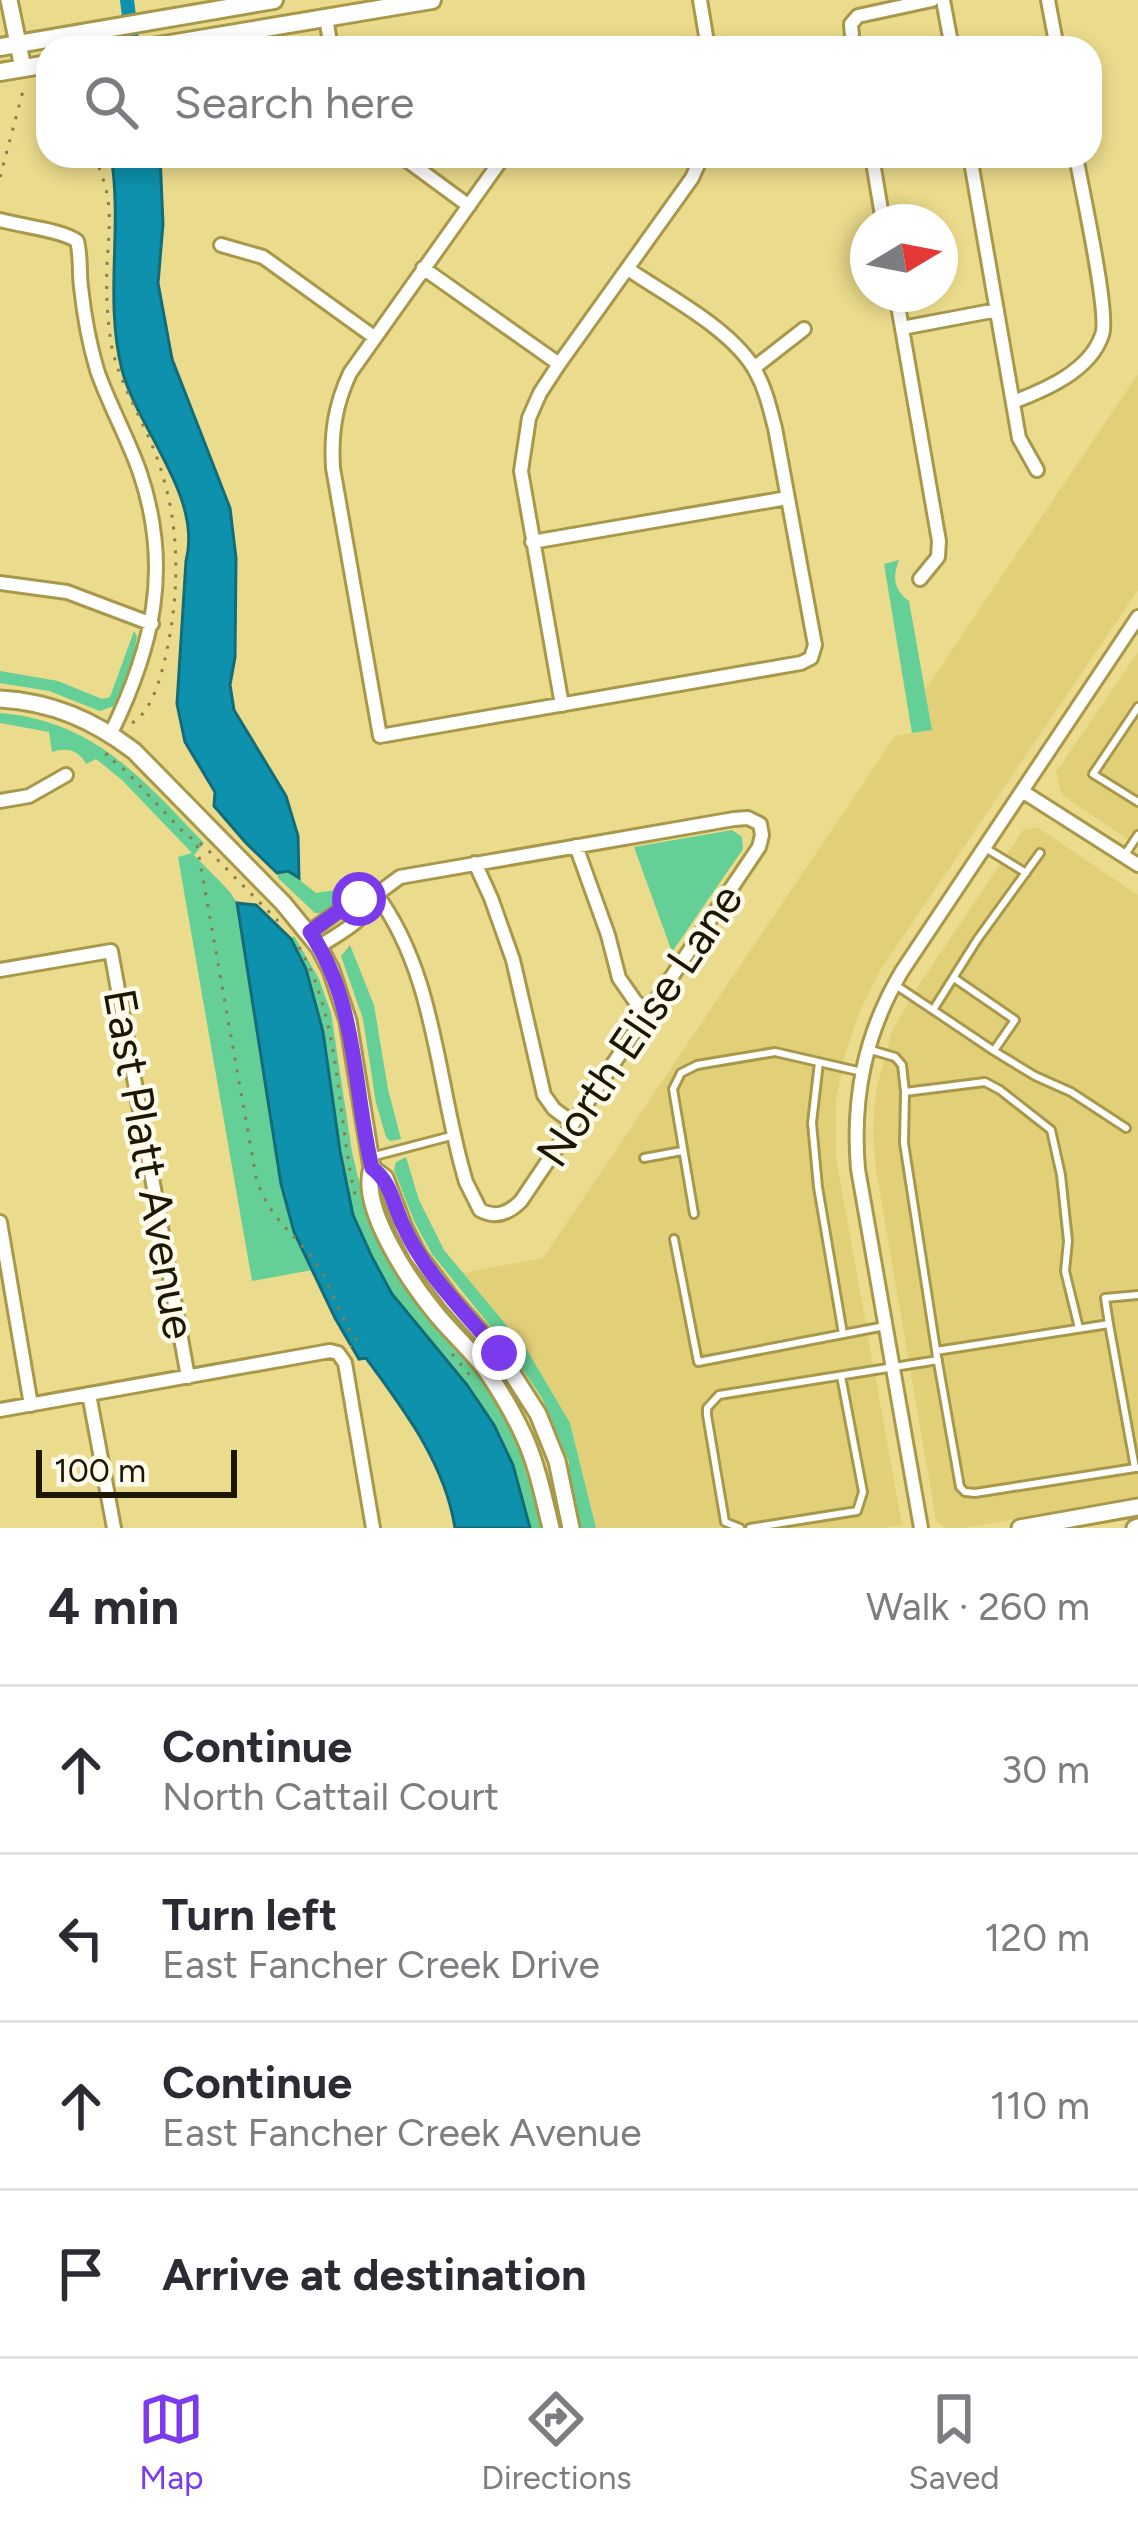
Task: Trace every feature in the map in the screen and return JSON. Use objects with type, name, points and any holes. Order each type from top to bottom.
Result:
[{"type":"main road","points":[[62,36],[274,0]]},
{"type":"main road","points":[[326,18],[328,7],[339,0]]},
{"type":"main road","points":[[218,36],[432,0]]},
{"type":"main road","points":[[0,72],[36,66]]},
{"type":"street","points":[[9,0],[9,45],[23,68]]},
{"type":"street","points":[[700,0],[706,36]]},
{"type":"street","points":[[852,36],[851,24],[857,16],[932,0]]},
{"type":"street","points":[[943,0],[950,36]]},
{"type":"street","points":[[1048,0],[1055,36]]},
{"type":"street","points":[[326,18],[329,36]]},
{"type":"street","points":[[417,168],[469,206]]},
{"type":"street","points":[[496,168],[350,373],[332,425],[332,449],[380,736],[801,664],[811,658],[814,645],[775,428],[754,368],[726,337],[628,269]]},
{"type":"street","points":[[562,705],[521,471],[530,418],[559,364],[697,168]]},
{"type":"street","points":[[874,168],[880,204]]},
{"type":"street","points":[[972,168],[1019,437],[1037,470]]},
{"type":"street","points":[[1013,402],[1057,383],[1102,338],[1103,311],[1078,168]]},
{"type":"street","points":[[0,220],[64,233],[77,241],[97,368],[132,451],[151,516],[156,552],[152,624],[144,657],[111,734]]},
{"type":"street","points":[[221,245],[263,257],[374,337]]},
{"type":"street","points":[[423,268],[559,364]]},
{"type":"street","points":[[902,328],[998,310]]},
{"type":"street","points":[[899,312],[939,541],[938,557],[920,579]]},
{"type":"street","points":[[754,368],[804,329]]},
{"type":"street","points":[[532,542],[787,498]]},
{"type":"street","points":[[0,583],[67,592],[152,624]]},
{"type":"street","points":[[921,1528],[858,1169],[856,1110],[862,1072],[894,984],[1138,617]]},
{"type":"street","points":[[0,699],[24,700],[71,713],[111,734],[145,762],[284,903],[332,970],[348,1021],[374,1204],[402,1265],[436,1314],[488,1372],[523,1432],[551,1528]]},
{"type":"street","points":[[0,801],[29,796],[66,775]]},
{"type":"street","points":[[1022,791],[1138,865]]},
{"type":"street","name":"North Elise Lane","points":[[454,1135],[480,1210],[498,1215],[514,1208],[649,1012],[762,836],[760,824],[748,818],[576,846]]},
{"type":"street","points":[[307,938],[361,918],[373,897],[400,877],[576,846],[619,977],[649,1012]]},
{"type":"street","points":[[475,863],[513,960],[544,1095],[573,1123]]},
{"type":"street","points":[[373,897],[393,916],[412,956],[454,1135]]},
{"type":"street","name":"East Platt Avenue","points":[[0,970],[111,951],[188,1377]]},
{"type":"street","points":[[371,1163],[386,1178],[418,1255],[499,1353],[538,1414],[557,1461],[571,1528]]},
{"type":"street","points":[[0,1222],[31,1405]]},
{"type":"street","points":[[0,1410],[344,1351],[373,1528]]},
{"type":"street","points":[[89,1394],[114,1528]]},
{"type":"street","points":[[1020,1528],[1138,1507]]},
{"type":"lane","points":[[1138,706],[1093,774],[1138,802]]},
{"type":"lane","points":[[1124,856],[1138,836]]},
{"type":"lane","points":[[984,848],[1025,873]]},
{"type":"lane","points":[[934,1010],[1040,853]]},
{"type":"lane","points":[[954,978],[1015,1020],[994,1051]]},
{"type":"lane","points":[[894,984],[994,1051],[1072,1092],[1126,1128]]},
{"type":"lane","points":[[868,1049],[895,1057],[902,1065],[904,1143],[960,1487],[965,1492],[1136,1468],[1105,1298],[1138,1295]]},
{"type":"lane","points":[[694,1214],[673,1089],[682,1073],[775,1052],[862,1072]]},
{"type":"lane","points":[[819,1063],[812,1123],[843,1334]]},
{"type":"lane","points":[[905,1092],[985,1082],[1051,1130],[1068,1240],[1065,1271],[1079,1329]]},
{"type":"lane","points":[[371,1163],[454,1135]]},
{"type":"lane","points":[[644,1158],[683,1151]]},
{"type":"lane","points":[[674,1240],[698,1362],[885,1327]]},
{"type":"lane","points":[[740,1528],[725,1522],[707,1415],[707,1408],[719,1395],[1109,1324]]},
{"type":"lane","points":[[750,1528],[856,1510],[862,1502],[841,1376]]},
{"type":"path","points":[[0,177],[23,91]]},
{"type":"path","points":[[106,755],[281,924]]},
{"type":"path","points":[[196,842],[256,1177],[270,1211],[325,1277],[344,1324],[358,1341],[344,1351]]},
{"type":"path","points":[[307,938],[310,967]]},
{"type":"shaded area","points":[[1138,374],[1138,590],[881,969],[845,1055],[836,1099],[836,1158],[902,1525],[596,1528],[570,1423],[527,1350],[462,1273],[543,1258],[895,736],[932,730],[925,690]]},
{"type":"shaded area","points":[[1138,652],[1138,846],[1062,795],[1056,772]]},
{"type":"shaded area","points":[[1037,827],[1138,895],[1138,1498],[945,1528],[936,1520],[876,1170],[876,1090],[892,1031],[917,988],[1023,830]]},
{"type":"green space","points":[[899,560],[896,583],[909,601],[932,730],[912,733],[884,564]]},
{"type":"green space","points":[[134,631],[133,660],[114,706],[100,711],[49,691],[0,683],[0,671],[58,681],[102,699],[110,697]]},
{"type":"green space","points":[[0,713],[33,718],[90,741],[137,776],[204,843],[194,855],[237,903],[281,1184],[294,1232],[312,1270],[252,1281],[178,857],[192,853],[96,759],[86,764],[72,751],[52,752],[49,732],[0,723]]},
{"type":"green space","points":[[732,830],[742,837],[743,849],[672,952],[634,847]]},
{"type":"green space","points":[[288,871],[316,893],[341,889],[347,897],[324,913],[315,913],[278,878],[277,873]]},
{"type":"green space","points":[[294,936],[319,979],[331,1013],[352,1152],[374,1230],[405,1288],[483,1381],[515,1436],[543,1528],[530,1528],[501,1438],[466,1385],[392,1294],[353,1215],[314,998],[291,939]]},
{"type":"green space","points":[[350,945],[374,1005],[401,1139],[386,1137],[376,1103],[363,1019],[341,956]]},
{"type":"green space","points":[[406,1157],[419,1200],[444,1250],[527,1350],[570,1423],[596,1528],[579,1528],[569,1462],[542,1398],[432,1254],[415,1223],[394,1170],[396,1162]]},
{"type":"water","points":[[112,168],[161,168],[163,224],[158,283],[172,359],[230,508],[236,558],[235,657],[230,685],[234,710],[286,796],[298,836],[299,878],[288,871],[277,873],[214,806],[215,792],[185,742],[177,704],[189,537],[177,488],[122,370],[114,316]]},
{"type":"water","points":[[237,903],[256,905],[291,939],[306,969],[323,1032],[353,1215],[392,1294],[494,1425],[513,1465],[530,1528],[455,1528],[442,1481],[421,1438],[366,1358],[359,1359],[294,1232],[281,1184]]},
{"type":"waterway","points":[[127,0],[132,36]]},
{"type":"route","points":[[359,899],[310,932],[332,970],[344,1006],[372,1168],[386,1178],[418,1255],[499,1353]]}]
